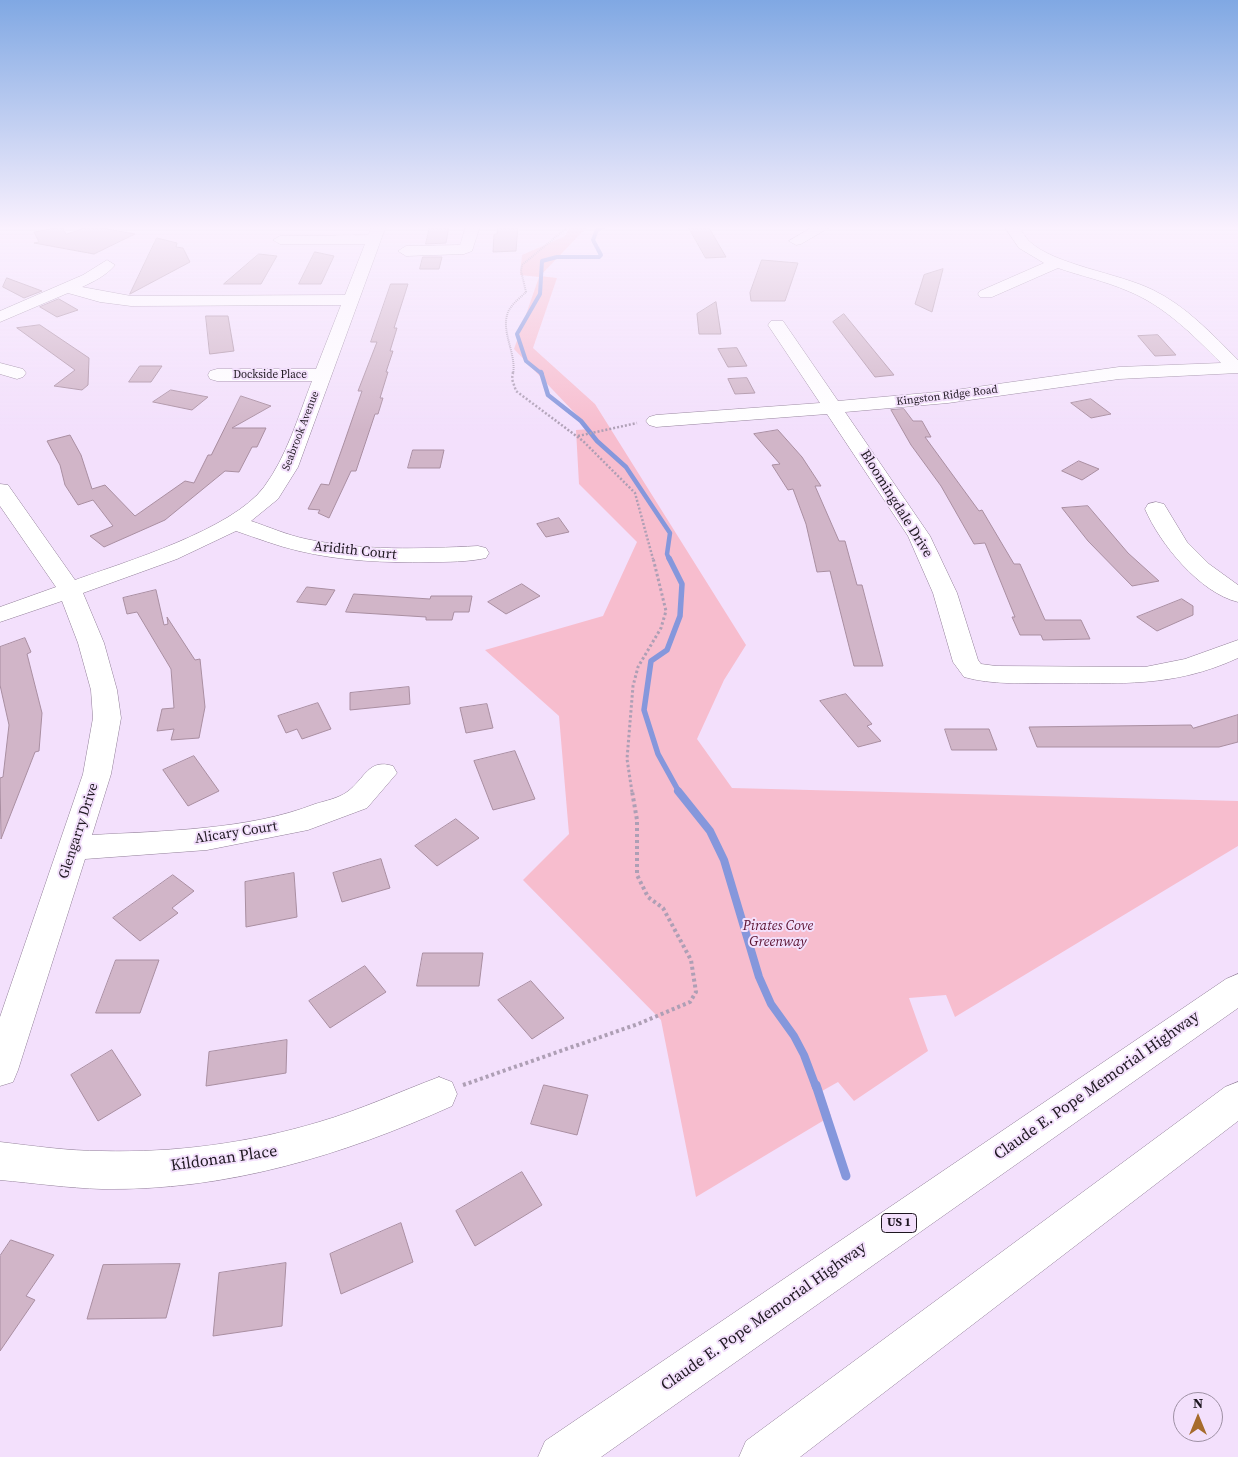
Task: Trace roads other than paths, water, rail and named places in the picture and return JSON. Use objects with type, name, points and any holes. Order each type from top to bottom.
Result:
[{"type":"main road","points":[[0,317],[53,294]]},
{"type":"main road","points":[[89,294],[131,301],[351,300]]},
{"type":"main road","name":"Seabrook Avenue","points":[[0,615],[169,554],[235,523],[257,506],[282,478],[301,435],[353,294]]},
{"type":"main road","points":[[1146,294],[1161,301],[1178,313],[1237,368]]},
{"type":"main road","name":"Bloomingdale Drive","points":[[777,325],[923,544],[945,593],[966,662],[973,670],[996,674],[1145,675],[1169,672],[1206,663],[1238,648]]},
{"type":"main road","name":"Kingston Ridge Road","points":[[656,421],[834,409],[956,396],[1102,375],[1237,368]]},
{"type":"main road","name":"Dockside Place","points":[[217,376],[322,375]]},
{"type":"main road","name":"Glengarry Drive","points":[[0,490],[70,590],[91,643],[104,690],[107,718],[97,774],[0,1070]]},
{"type":"main road","points":[[1156,509],[1161,523],[1178,545],[1199,566],[1238,595]]},
{"type":"main road","name":"Aridith Court","points":[[235,523],[299,544],[347,552],[394,556],[478,553]]},
{"type":"main road","name":"Alicary Court","points":[[74,848],[207,839],[308,819],[357,800],[383,772]]},
{"type":"main road","name":"Claude E. Pope Memorial Highway","points":[[561,1457],[1238,989]]},
{"type":"main road","name":"Kildonan Place","points":[[0,1162],[102,1170],[182,1166],[247,1156],[286,1149],[342,1133],[393,1115],[439,1094]]},
{"type":"main road","points":[[762,1457],[1238,1099]]},
{"type":"waterway","points":[[540,294],[517,334],[526,361],[541,374]]},
{"type":"waterway","points":[[541,374],[548,395],[581,421],[597,441],[626,467],[670,533],[667,554],[669,559]]},
{"type":"waterway","points":[[669,558],[682,584],[680,616],[667,650],[651,661],[644,710],[658,754],[679,792]]},
{"type":"waterway","points":[[678,791],[710,831],[724,860],[759,977],[771,1004],[794,1036],[804,1055],[816,1087]]},
{"type":"waterway","points":[[816,1085],[846,1176]]},
{"type":"park label","name":"Pirates Cove Greenway","points":[[778,934]]}]
